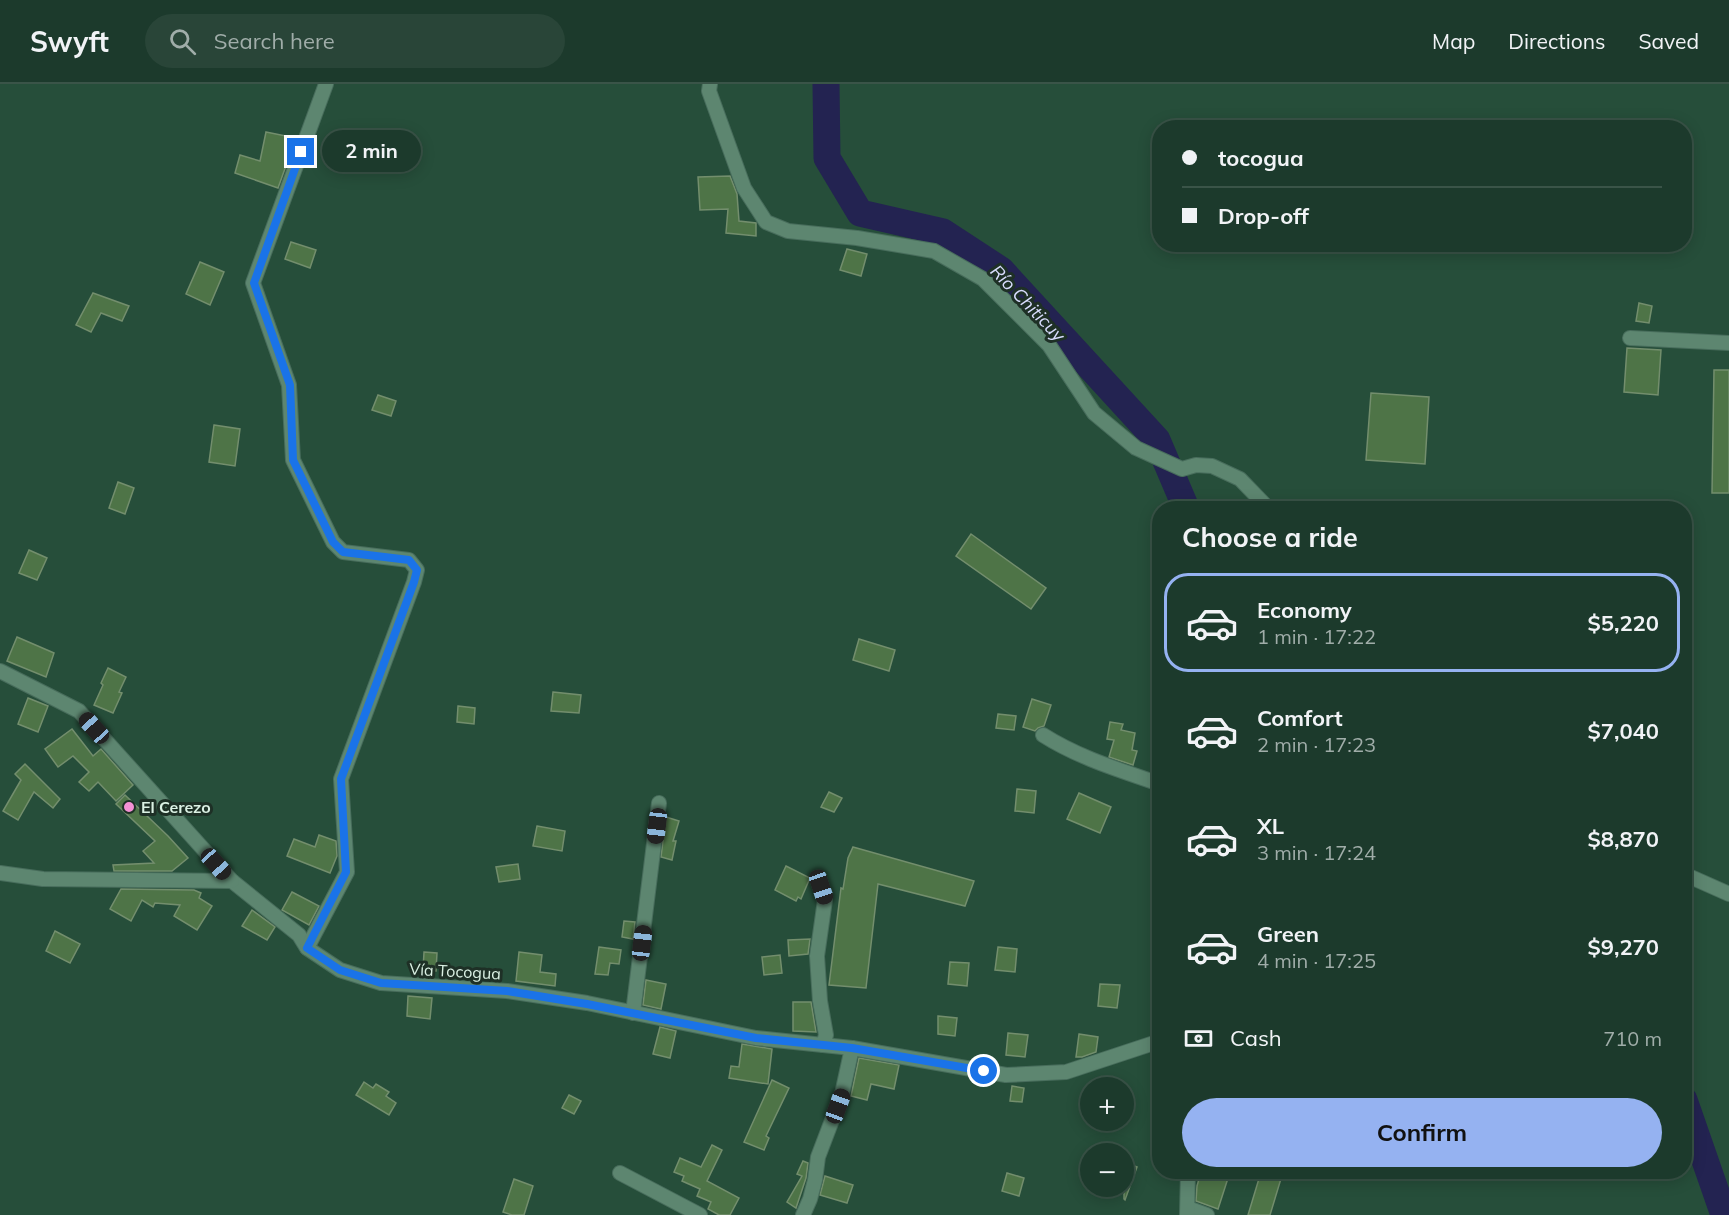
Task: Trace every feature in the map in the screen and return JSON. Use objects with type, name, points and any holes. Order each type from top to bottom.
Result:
[{"type":"street","points":[[307,948],[346,872],[341,779],[417,570],[409,560],[343,552],[333,542],[293,460],[290,385],[254,283],[326,84]]},
{"type":"street","points":[[710,84],[709,91],[744,188],[766,222],[788,231],[857,238],[934,251],[983,279],[1049,345],[1094,413],[1136,448],[1182,468],[1196,465],[1212,466],[1240,479],[1261,501]]},
{"type":"street","points":[[1630,339],[1729,343]]},
{"type":"street","name":"Vía Tocogua","points":[[0,671],[79,711],[231,880],[299,935],[307,948],[340,970],[381,983],[507,991],[756,1038],[852,1048],[1006,1075],[1066,1072],[1152,1044]]},
{"type":"street","points":[[1043,735],[1092,760],[1152,781]]},
{"type":"street","points":[[633,1013],[660,803]]},
{"type":"street","points":[[0,873],[43,879],[231,880]]},
{"type":"street","points":[[1692,878],[1729,894]]},
{"type":"street","points":[[821,887],[825,906],[817,957],[820,1000],[826,1035],[823,1045]]},
{"type":"street","points":[[803,1215],[815,1180],[818,1157],[842,1094],[852,1048]]},
{"type":"street","points":[[620,1173],[700,1215]]},
{"type":"street","points":[[1188,1179],[1188,1211],[1208,1215]]},
{"type":"building","points":[[266,132],[296,138],[278,188],[235,173],[240,155],[260,161]]},
{"type":"building","points":[[730,176],[737,194],[739,221],[756,223],[756,236],[726,233],[728,209],[700,210],[698,177]]},
{"type":"building","points":[[291,242],[316,250],[310,268],[285,259]]},
{"type":"building","points":[[847,249],[867,254],[861,276],[840,270]]},
{"type":"building","points":[[200,262],[224,272],[210,305],[186,294]]},
{"type":"building","points":[[93,293],[129,306],[122,321],[101,313],[91,332],[76,325]]},
{"type":"building","points":[[1639,303],[1652,306],[1649,323],[1636,321]]},
{"type":"building","points":[[1627,348],[1661,350],[1658,395],[1624,392]]},
{"type":"building","points":[[1714,370],[1729,370],[1729,493],[1712,493]]},
{"type":"building","points":[[1371,393],[1429,397],[1425,464],[1366,460]]},
{"type":"building","points":[[378,395],[396,401],[391,416],[372,410]]},
{"type":"building","points":[[214,425],[240,429],[235,466],[209,462]]},
{"type":"building","points":[[118,482],[134,488],[125,514],[109,508]]},
{"type":"building","points":[[971,534],[1046,588],[1031,609],[956,556]]},
{"type":"building","points":[[29,550],[47,558],[37,580],[19,573]]},
{"type":"building","points":[[17,637],[54,653],[46,677],[7,661]]},
{"type":"building","points":[[859,639],[895,650],[889,671],[853,660]]},
{"type":"building","points":[[108,668],[126,677],[113,713],[94,705]]},
{"type":"building","points":[[553,692],[581,695],[579,713],[551,711]]},
{"type":"building","points":[[28,698],[48,706],[38,732],[18,724]]},
{"type":"building","points":[[1032,699],[1051,705],[1044,726],[1035,731],[1023,727]]},
{"type":"building","points":[[458,706],[475,708],[474,724],[457,722]]},
{"type":"building","points":[[998,714],[1016,716],[1014,730],[996,728]]},
{"type":"building","points":[[1110,722],[1123,724],[1121,730],[1135,733],[1132,750],[1137,751],[1133,765],[1109,757],[1114,740],[1107,739]]},
{"type":"building","points":[[72,729],[93,756],[101,749],[133,785],[116,801],[98,782],[89,791],[79,782],[89,772],[73,756],[58,767],[45,749]]},
{"type":"building","points":[[25,764],[60,799],[53,808],[34,792],[18,820],[3,811],[21,780],[15,774]]},
{"type":"building","points":[[1017,789],[1036,791],[1034,813],[1015,811]]},
{"type":"building","points":[[829,792],[842,798],[834,812],[821,807]]},
{"type":"building","points":[[1079,793],[1111,807],[1100,833],[1067,819]]},
{"type":"building","points":[[125,795],[188,858],[172,871],[114,871],[113,865],[154,863],[143,851],[155,841],[116,804]]},
{"type":"building","points":[[666,817],[679,821],[673,841],[676,841],[672,860],[661,857]]},
{"type":"building","points":[[537,826],[565,831],[562,851],[533,846]]},
{"type":"building","points":[[319,835],[336,841],[337,856],[330,873],[287,856],[294,839],[315,847]]},
{"type":"building","points":[[853,847],[974,881],[965,906],[878,884],[866,988],[829,985],[841,888],[843,889],[848,858]]},
{"type":"building","points":[[518,864],[520,879],[499,882],[496,867]]},
{"type":"building","points":[[786,866],[810,878],[801,899],[798,897],[796,901],[775,890]]},
{"type":"building","points":[[121,889],[194,890],[201,893],[199,898],[212,906],[197,930],[174,916],[180,905],[155,903],[153,907],[142,900],[131,921],[110,909]]},
{"type":"building","points":[[292,892],[319,906],[309,925],[282,910]]},
{"type":"building","points":[[252,910],[275,927],[267,940],[242,926]]},
{"type":"building","points":[[624,921],[635,922],[633,939],[622,937]]},
{"type":"building","points":[[55,931],[80,944],[70,963],[46,951]]},
{"type":"building","points":[[810,939],[808,954],[789,956],[788,940]]},
{"type":"building","points":[[599,947],[621,950],[619,964],[610,963],[608,975],[595,974]]},
{"type":"building","points":[[998,947],[1017,949],[1015,972],[995,970]]},
{"type":"building","points":[[424,952],[437,953],[436,971],[423,970]]},
{"type":"building","points":[[519,952],[542,955],[540,972],[556,974],[555,986],[516,981]]},
{"type":"building","points":[[780,955],[782,973],[764,975],[762,957]]},
{"type":"building","points":[[950,962],[969,963],[967,986],[948,984]]},
{"type":"building","points":[[646,980],[666,984],[661,1009],[643,1005]]},
{"type":"building","points":[[1100,984],[1120,985],[1117,1008],[1098,1006]]},
{"type":"building","points":[[408,996],[432,998],[430,1019],[407,1016]]},
{"type":"building","points":[[793,1002],[811,1002],[816,1032],[793,1031]]},
{"type":"building","points":[[938,1016],[957,1018],[955,1036],[938,1034]]},
{"type":"building","points":[[660,1027],[676,1031],[670,1058],[653,1054]]},
{"type":"building","points":[[1008,1033],[1028,1035],[1025,1057],[1006,1055]]},
{"type":"building","points":[[1079,1034],[1098,1037],[1096,1052],[1076,1057]]},
{"type":"building","points":[[742,1044],[772,1049],[768,1084],[729,1078],[731,1066],[739,1067]]},
{"type":"building","points":[[859,1058],[899,1065],[894,1089],[871,1084],[867,1100],[851,1096]]},
{"type":"building","points":[[772,1080],[789,1088],[766,1136],[769,1138],[764,1150],[744,1142]]},
{"type":"building","points":[[364,1082],[373,1088],[376,1084],[389,1092],[386,1096],[396,1103],[389,1115],[356,1095]]},
{"type":"building","points":[[1012,1086],[1024,1088],[1022,1102],[1010,1101]]},
{"type":"building","points":[[569,1095],[581,1101],[574,1114],[562,1108]]},
{"type":"building","points":[[712,1145],[722,1150],[707,1181],[739,1198],[730,1215],[719,1215],[708,1209],[711,1202],[697,1196],[700,1189],[682,1181],[684,1176],[674,1172],[680,1158],[701,1167]]},
{"type":"building","points":[[803,1161],[808,1163],[806,1178],[796,1208],[787,1202],[802,1176],[797,1174]]},
{"type":"building","points":[[1007,1173],[1024,1178],[1019,1196],[1002,1191]]},
{"type":"building","points":[[825,1176],[853,1185],[847,1203],[820,1195]]},
{"type":"building","points":[[514,1179],[533,1186],[524,1215],[503,1212]]},
{"type":"building","points":[[1199,1179],[1228,1179],[1218,1209],[1196,1201]]},
{"type":"building","points":[[1259,1179],[1281,1179],[1270,1215],[1248,1215]]},
{"type":"waterway","name":"Río Chiticuy","points":[[826,84],[827,158],[860,213],[943,232],[1001,270],[1157,440],[1183,501]]},
{"type":"waterway","name":"Río Chiticuy","points":[[1692,1123],[1724,1215]]},
{"type":"place","name":"El Cerezo","points":[[129,807]]},
{"type":"route","points":[[301,152],[254,283],[290,385],[293,460],[333,542],[343,552],[409,560],[417,570],[341,779],[346,872],[307,948],[340,970],[381,983],[507,991],[587,1004],[756,1038],[852,1048],[984,1071]]}]
